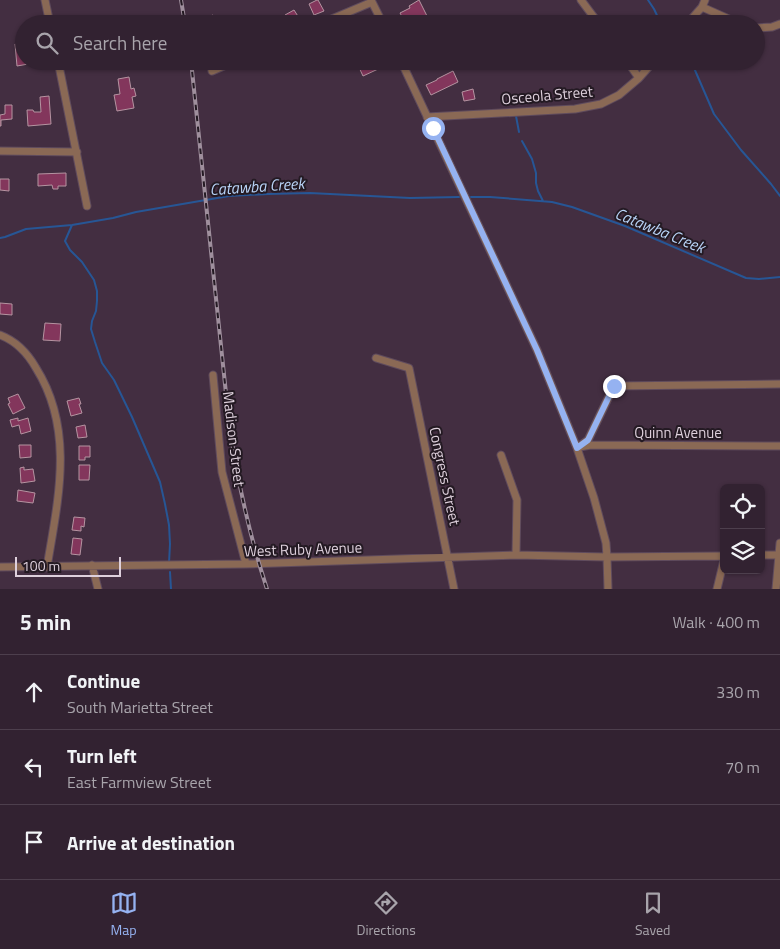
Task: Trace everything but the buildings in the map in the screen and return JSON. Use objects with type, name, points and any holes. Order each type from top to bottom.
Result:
[{"type":"street","points":[[46,0],[48,15]]},
{"type":"street","points":[[581,0],[592,15]]},
{"type":"street","points":[[340,15],[372,1],[379,15]]},
{"type":"street","points":[[694,15],[703,3],[724,15]]},
{"type":"street","points":[[765,27],[780,24]]},
{"type":"street","points":[[60,70],[88,206]]},
{"type":"street","points":[[405,70],[537,350],[577,448],[594,498],[606,543],[608,589]]},
{"type":"street","points":[[633,70],[639,78]]},
{"type":"street","name":"Osceola Street","points":[[428,117],[575,109],[601,104],[619,95],[646,70]]},
{"type":"street","points":[[0,152],[77,152]]},
{"type":"street","points":[[2,335],[20,347],[32,360],[42,377],[55,409],[60,445],[61,474],[59,498],[46,567]]},
{"type":"street","name":"Congress Street","points":[[376,358],[409,368],[454,589]]},
{"type":"street","name":"Madison Street","points":[[213,375],[222,472],[246,564]]},
{"type":"street","points":[[577,448],[588,440],[614,386],[780,384]]},
{"type":"street","name":"Quinn Avenue","points":[[577,448],[591,445],[780,446]]},
{"type":"street","points":[[501,455],[517,500],[516,555]]},
{"type":"street","points":[[776,589],[780,543]]},
{"type":"street","name":"West Ruby Avenue","points":[[0,567],[165,566],[516,555],[608,557],[720,556]]},
{"type":"street","points":[[765,556],[779,555]]},
{"type":"street","points":[[92,565],[98,589]]},
{"type":"street","points":[[717,589],[721,574]]},
{"type":"waterway","points":[[648,0],[657,15]]},
{"type":"waterway","points":[[695,70],[714,114],[741,150],[780,196]]},
{"type":"waterway","points":[[516,116],[519,132]]},
{"type":"waterway","points":[[522,141],[532,159],[538,191],[543,201]]},
{"type":"waterway","name":"Catawba Creek","points":[[0,238],[26,229],[72,225],[229,196],[310,193],[410,198],[459,197]]},
{"type":"waterway","name":"Catawba Creek","points":[[471,197],[552,202],[572,207],[625,226],[746,278],[780,277]]},
{"type":"waterway","points":[[72,225],[65,241],[94,280],[97,291],[96,311],[91,329],[102,363],[114,380],[160,482],[169,525],[169,563]]},
{"type":"waterway","points":[[170,572],[171,589]]},
{"type":"railway","points":[[181,0],[184,15]]},
{"type":"railway","points":[[192,70],[229,422],[244,506],[267,589]]},
{"type":"route","points":[[433,128],[537,350],[577,448],[588,440],[614,386]]}]
